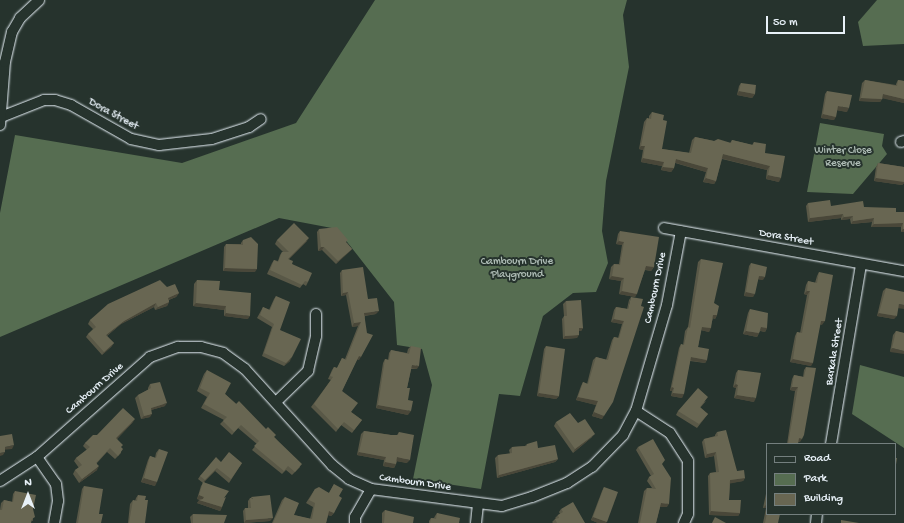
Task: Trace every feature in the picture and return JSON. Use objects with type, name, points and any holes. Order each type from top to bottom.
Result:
[{"type":"street","points":[[0,121],[5,62],[12,32],[20,18],[39,0]]},
{"type":"street","name":"Dora Street","points":[[0,121],[44,100],[55,100],[71,105],[131,139],[159,145],[212,139],[249,127],[261,119]]},
{"type":"street","name":"Dora Street","points":[[664,228],[904,271]]},
{"type":"street","name":"Cambourn Drive","points":[[0,481],[37,457],[150,356],[178,347],[201,347],[223,353],[245,369],[332,465],[349,479],[371,489],[502,506],[567,483],[592,467],[622,435],[636,411],[668,305],[681,231]]},
{"type":"street","name":"Barkala Street","points":[[831,443],[861,264]]},
{"type":"street","points":[[276,402],[308,371],[316,336],[316,314]]},
{"type":"street","points":[[636,411],[670,433],[688,462],[688,514],[684,523]]},
{"type":"street","points":[[37,457],[56,484],[58,501],[54,523]]},
{"type":"street","points":[[355,523],[355,517],[371,489]]},
{"type":"street","points":[[476,523],[478,504]]},
{"type":"green space","name":"Cambourn Drive Playground","points":[[375,0],[627,0],[623,15],[629,67],[606,181],[602,231],[608,263],[596,292],[573,293],[543,316],[520,396],[499,394],[481,489],[413,479],[432,385],[422,349],[397,345],[394,302],[337,229],[279,218],[0,337],[0,213],[15,135],[182,163],[296,123]]},
{"type":"green space","points":[[877,0],[904,0],[904,44],[863,46],[858,22]]},
{"type":"green space","name":"Winter Close Reserve","points":[[820,123],[884,134],[882,146],[887,154],[853,194],[807,192]]},
{"type":"green space","points":[[860,365],[904,377],[904,448],[852,414]]},
{"type":"building","points":[[865,80],[897,86],[898,80],[904,81],[904,99],[883,94],[882,99],[861,98]]},
{"type":"building","points":[[741,83],[756,85],[755,94],[739,91]]},
{"type":"building","points":[[827,91],[852,95],[849,108],[838,106],[836,117],[823,114]]},
{"type":"building","points":[[652,112],[664,115],[663,120],[667,121],[662,149],[691,153],[695,137],[714,141],[718,139],[731,143],[732,140],[753,145],[754,142],[766,144],[765,153],[785,156],[781,178],[768,175],[770,166],[723,154],[716,181],[706,178],[708,168],[676,159],[674,168],[663,167],[664,162],[643,158],[645,146],[641,146],[647,118],[651,119]]},
{"type":"building","points":[[878,163],[904,167],[904,182],[876,178]]},
{"type":"building","points":[[830,200],[831,206],[863,201],[864,207],[896,208],[896,212],[904,212],[904,229],[903,223],[874,224],[874,218],[853,221],[853,216],[844,217],[843,214],[810,218],[808,203]]},
{"type":"building","points":[[294,223],[309,238],[288,259],[293,261],[292,264],[312,273],[308,282],[305,281],[302,285],[270,270],[274,260],[278,262],[282,252],[289,252],[277,240]]},
{"type":"building","points":[[337,227],[348,240],[346,242],[352,249],[338,261],[324,247],[321,247],[319,229]]},
{"type":"building","points":[[620,231],[659,237],[654,267],[646,266],[637,294],[622,291],[624,278],[612,276],[614,264],[620,265],[624,242],[619,241]]},
{"type":"building","points":[[251,237],[258,244],[257,269],[225,268],[226,244],[243,245],[243,240]]},
{"type":"building","points":[[701,259],[723,263],[714,303],[719,306],[717,315],[713,315],[711,328],[702,327],[698,347],[709,349],[707,360],[691,357],[684,394],[673,393],[674,388],[672,387],[681,344],[684,345],[688,327],[690,328]]},
{"type":"building","points":[[751,263],[767,267],[765,277],[759,276],[755,294],[746,292]]},
{"type":"building","points":[[363,267],[368,299],[377,298],[379,311],[364,313],[367,333],[373,335],[361,357],[359,356],[342,391],[358,403],[351,412],[362,420],[354,430],[344,422],[338,429],[314,404],[333,377],[330,376],[334,367],[337,368],[342,358],[346,360],[361,322],[354,323],[348,292],[343,293],[342,270]]},
{"type":"building","points":[[819,272],[833,275],[825,321],[821,321],[813,363],[793,359],[797,332],[802,333],[810,291],[807,291],[808,281],[817,283]]},
{"type":"building","points":[[160,280],[167,287],[175,284],[179,293],[168,298],[169,302],[158,307],[156,303],[124,321],[106,335],[114,343],[104,352],[88,334],[96,327],[90,320],[108,304]]},
{"type":"building","points":[[197,280],[220,281],[219,290],[251,293],[250,316],[226,313],[226,306],[196,303]]},
{"type":"building","points":[[886,288],[904,292],[904,305],[899,304],[897,316],[879,313]]},
{"type":"building","points":[[276,296],[290,302],[280,330],[301,339],[292,357],[286,363],[264,353],[274,324],[260,315],[263,307],[270,310]]},
{"type":"building","points":[[631,297],[643,299],[641,306],[644,307],[613,402],[604,416],[594,412],[598,401],[578,397],[583,382],[588,384],[596,357],[608,360],[614,337],[619,338],[624,321],[614,319],[616,307],[628,309]]},
{"type":"building","points":[[581,300],[583,328],[579,328],[579,335],[565,336],[564,316],[567,316],[566,301]]},
{"type":"building","points":[[750,309],[768,313],[767,328],[761,327],[759,333],[746,331]]},
{"type":"building","points":[[896,331],[904,333],[904,351],[892,348]]},
{"type":"building","points":[[411,346],[421,348],[419,366],[412,365],[407,388],[410,388],[408,400],[413,401],[411,411],[378,405],[385,359],[389,360],[391,350],[409,354]]},
{"type":"building","points":[[546,346],[565,349],[559,396],[539,393]]},
{"type":"building","points":[[806,367],[816,368],[804,435],[802,439],[799,438],[798,443],[788,443],[798,387],[792,387],[794,375],[804,377]]},
{"type":"building","points":[[207,370],[231,383],[225,394],[236,404],[239,401],[266,429],[268,427],[276,435],[274,437],[302,464],[295,472],[288,466],[284,471],[254,446],[259,441],[241,425],[234,432],[223,421],[227,417],[204,404],[210,393],[200,388]]},
{"type":"building","points":[[738,370],[761,373],[756,398],[737,395],[738,385],[736,384]]},
{"type":"building","points":[[160,382],[167,403],[151,408],[152,414],[144,416],[138,395],[151,388],[150,384]]},
{"type":"building","points":[[698,388],[708,397],[700,407],[708,414],[699,424],[678,411]]},
{"type":"building","points":[[123,408],[135,419],[116,438],[123,445],[121,447],[123,449],[118,456],[110,448],[96,463],[99,466],[82,479],[75,470],[82,465],[76,458],[90,447],[85,443],[93,435],[97,435]]},
{"type":"building","points":[[570,413],[578,423],[585,419],[595,434],[575,449],[556,422]]},
{"type":"building","points":[[726,430],[737,471],[744,470],[745,478],[730,480],[729,500],[741,500],[740,513],[711,511],[710,473],[719,472],[716,452],[707,454],[704,439],[718,436],[717,432]]},
{"type":"building","points":[[364,431],[391,435],[398,435],[399,432],[414,435],[410,460],[397,457],[396,464],[385,462],[386,457],[359,452]]},
{"type":"building","points":[[12,434],[14,445],[5,447],[5,452],[0,453],[0,436]]},
{"type":"building","points":[[653,439],[665,460],[662,464],[671,478],[669,504],[661,503],[656,523],[640,523],[647,488],[656,489],[649,477],[654,474],[638,447]]},
{"type":"building","points":[[537,441],[538,448],[555,445],[558,459],[499,475],[498,455],[512,453],[512,447],[527,446],[527,444]]},
{"type":"building","points":[[159,449],[168,452],[157,482],[144,478],[150,456],[156,458]]},
{"type":"building","points":[[229,452],[242,463],[231,479],[217,468],[205,480],[200,476],[216,457],[221,462]]},
{"type":"building","points":[[203,482],[229,491],[224,498],[226,497],[222,507],[199,500],[203,499],[204,497],[199,495]]},
{"type":"building","points":[[334,484],[343,489],[339,496],[342,498],[334,513],[329,511],[326,523],[273,523],[285,497],[299,503],[294,515],[312,519],[315,503],[309,500],[315,489],[319,487],[329,493]]},
{"type":"building","points":[[84,486],[103,489],[99,514],[103,514],[101,523],[78,523]]},
{"type":"building","points":[[604,487],[618,492],[607,522],[593,517]]},
{"type":"building","points":[[15,491],[36,495],[33,509],[35,517],[32,519],[31,523],[0,523],[0,510],[2,510],[4,500],[13,502]]},
{"type":"building","points":[[138,495],[146,496],[145,500],[148,500],[145,523],[129,523],[133,500],[137,501]]},
{"type":"building","points":[[270,495],[273,518],[246,520],[245,508],[251,508],[250,498],[253,499],[251,497]]},
{"type":"building","points":[[573,502],[585,523],[557,523],[555,519],[559,518],[558,515],[563,512],[561,509]]},
{"type":"building","points":[[385,510],[414,517],[413,523],[384,523]]},
{"type":"building","points":[[437,513],[460,518],[459,523],[430,523],[431,518],[436,519]]},
{"type":"building","points":[[193,514],[227,515],[224,523],[193,523]]},
{"type":"building","points":[[767,515],[780,515],[778,523],[765,523]]},
{"type":"building","points":[[715,517],[726,523],[712,523]]},
{"type":"building","points":[[841,520],[859,523],[841,523]]}]
